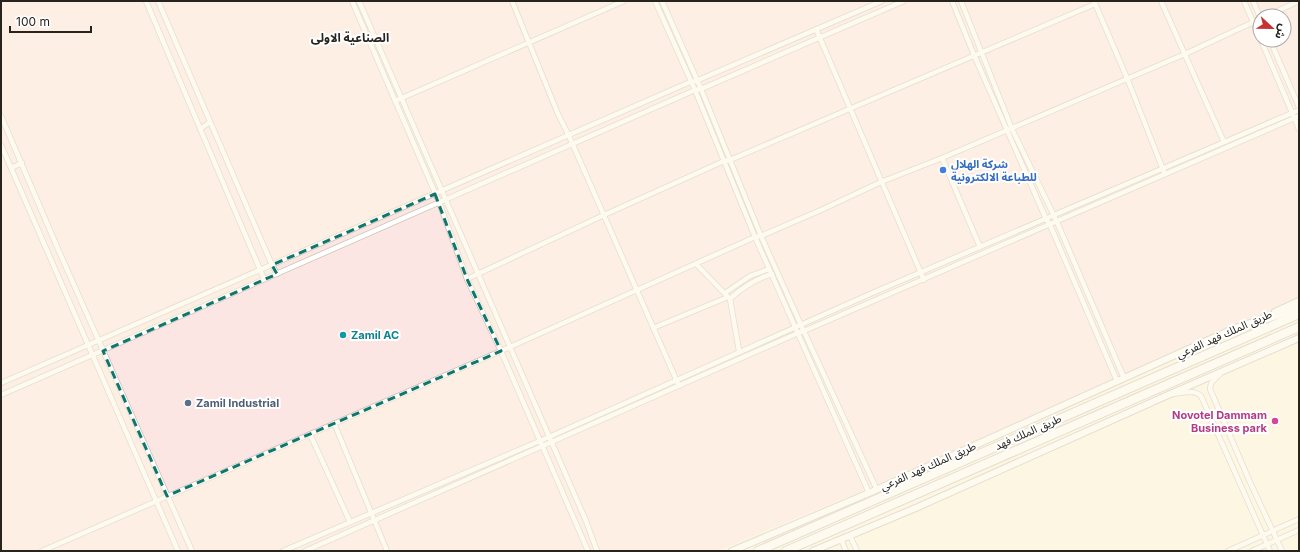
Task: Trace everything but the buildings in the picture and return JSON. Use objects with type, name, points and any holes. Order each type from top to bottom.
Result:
[{"type":"highway","points":[[1230,331],[1299,307]]},
{"type":"highway","name":"طريق الملك فهد","points":[[758,551],[1299,314]]},
{"type":"highway","name":"طريق الملك فهد","points":[[786,551],[1299,328]]},
{"type":"main road","name":"طريق الملك فهد الفرعي","points":[[732,551],[877,490],[1117,381],[1299,301]]},
{"type":"main road","points":[[813,551],[926,504],[1299,338]]},
{"type":"main road","points":[[735,551],[753,542]]},
{"type":"street","points":[[146,1],[264,279]]},
{"type":"street","points":[[158,1],[277,274]]},
{"type":"street","points":[[352,1],[435,194],[467,279],[544,446],[578,524],[588,551]]},
{"type":"street","points":[[359,1],[532,397],[548,437],[586,521],[597,551]]},
{"type":"street","points":[[512,1],[530,42],[558,114],[573,144],[679,386]]},
{"type":"street","points":[[395,100],[624,1]]},
{"type":"street","points":[[655,1],[690,82],[695,90],[755,237],[869,493]]},
{"type":"street","points":[[662,1],[701,89],[761,236],[877,490]]},
{"type":"street","points":[[1,383],[690,82],[882,1]]},
{"type":"street","points":[[1,395],[438,202],[904,1]]},
{"type":"street","points":[[952,1],[974,55],[1046,219],[1050,225],[1117,381]]},
{"type":"street","points":[[961,1],[1012,128],[1053,215],[1124,378]]},
{"type":"street","points":[[1161,1],[1224,142]]},
{"type":"street","points":[[1244,1],[1252,19]]},
{"type":"street","points":[[467,279],[724,161],[730,160],[982,52],[1094,2],[1127,78],[1165,175]]},
{"type":"street","points":[[1285,8],[1299,2]]},
{"type":"street","points":[[149,10],[160,6]]},
{"type":"street","points":[[42,551],[501,351],[755,237],[761,236],[821,210],[881,182],[1007,131],[1252,24]]},
{"type":"street","points":[[816,29],[924,280]]},
{"type":"street","points":[[974,55],[978,44]]},
{"type":"street","points":[[1264,48],[1295,116],[1299,129]]},
{"type":"street","points":[[305,551],[798,333],[1165,175],[1295,116],[1299,108],[1273,48]]},
{"type":"street","points":[[1279,83],[1285,76]]},
{"type":"street","points":[[1,116],[58,249],[192,551]]},
{"type":"street","points":[[283,551],[548,437],[795,326],[801,325],[980,246],[1224,142],[1295,116]]},
{"type":"street","points":[[200,129],[210,122]]},
{"type":"street","points":[[1007,131],[1010,122]]},
{"type":"street","points":[[1,145],[178,551]]},
{"type":"street","points":[[942,158],[980,246]]},
{"type":"street","points":[[11,168],[22,163]]},
{"type":"street","points":[[48,253],[58,249]]},
{"type":"street","points":[[696,264],[728,297],[740,351]]},
{"type":"street","points":[[728,297],[750,276],[769,269]]},
{"type":"street","points":[[653,328],[728,297],[750,283],[772,274]]},
{"type":"street","points":[[1085,307],[1092,304]]},
{"type":"street","points":[[1222,372],[1211,383],[1210,389],[1282,551]]},
{"type":"street","points":[[1168,395],[1194,392],[1201,396],[1270,551]]},
{"type":"street","points":[[523,401],[532,397]]},
{"type":"street","points":[[831,407],[838,404]]},
{"type":"street","points":[[334,423],[387,551]]},
{"type":"street","points":[[310,434],[350,522]]},
{"type":"street","points":[[1228,551],[1299,519]]},
{"type":"street","points":[[578,524],[586,521]]},
{"type":"street","points":[[1252,551],[1299,530]]},
{"type":"street","points":[[850,536],[857,551]]},
{"type":"street","points":[[841,539],[846,551]]},
{"type":"highlighted area","points":[[435,194],[467,279],[501,351],[167,496],[103,351],[277,274],[272,265]]},
{"type":"shaded area","points":[[1,1],[1299,1],[1299,300],[859,492],[717,551],[1,551]]},
{"type":"place","name":"شركة الهلال للطباعة الالكترونية","points":[[943,170]]},
{"type":"place","name":"Zamil AC","points":[[343,335]]},
{"type":"place","name":"Zamil Industrial","points":[[188,403]]},
{"type":"place","name":"Novotel Dammam Business park","points":[[1275,421]]},
{"type":"district","name":"الصناعية الاولى","points":[[350,37]]}]
